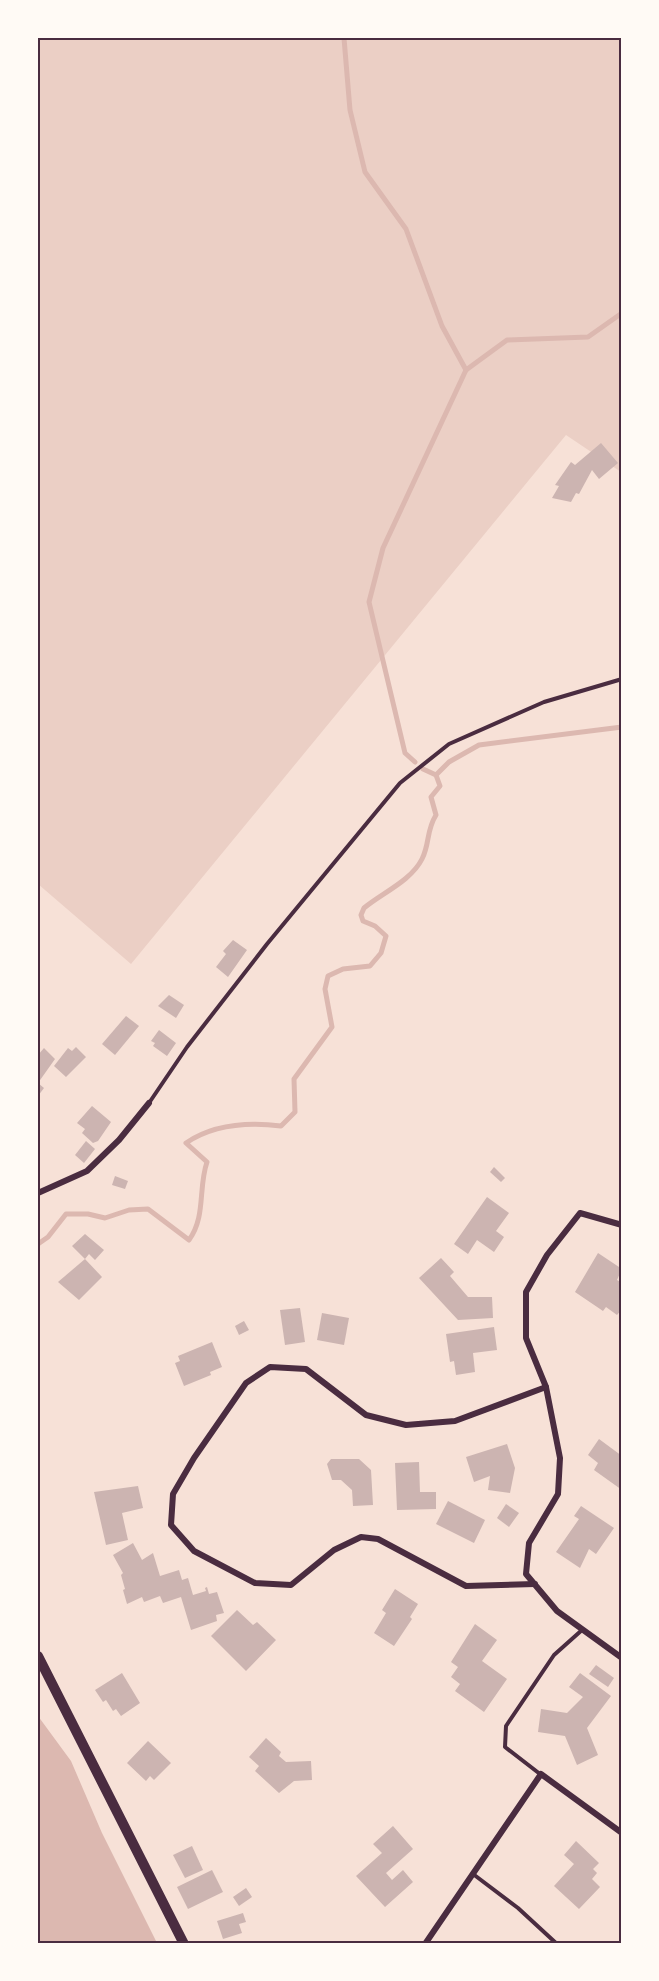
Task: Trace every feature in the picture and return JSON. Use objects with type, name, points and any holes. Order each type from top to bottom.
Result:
[{"type":"main road","points":[[38,1656],[184,1944]]},
{"type":"street","points":[[38,1193],[87,1171],[119,1140],[149,1103]]},
{"type":"street","points":[[621,1225],[580,1213],[547,1255],[526,1292],[526,1338],[546,1387],[560,1458],[558,1494],[529,1543],[526,1574],[557,1611],[621,1658]]},
{"type":"street","points":[[535,1584],[466,1586],[378,1539],[361,1537],[334,1550],[291,1585],[255,1583],[194,1551],[171,1525],[173,1494],[194,1458],[246,1383],[270,1367],[306,1369],[366,1416],[406,1425],[455,1421],[546,1387]]},
{"type":"street","points":[[425,1944],[541,1774],[621,1833]]},
{"type":"lane","points":[[149,1103],[187,1047],[267,944],[400,783],[449,744],[544,702],[621,679]]},
{"type":"lane","points":[[541,1774],[505,1747],[506,1726],[554,1655],[582,1630]]},
{"type":"lane","points":[[473,1874],[519,1908],[557,1944]]},
{"type":"shaded area","points":[[38,38],[621,38],[621,472],[566,435],[131,964],[38,884]]},
{"type":"shaded area","points":[[38,1716],[71,1761],[102,1833],[157,1943],[38,1943]]},
{"type":"building","points":[[601,443],[618,463],[599,479],[592,470],[579,494],[576,493],[571,502],[552,498],[559,486],[555,485],[571,462],[575,465]]},
{"type":"building","points":[[233,940],[247,950],[228,977],[216,967],[226,954],[223,951]]},
{"type":"building","points":[[169,995],[184,1005],[176,1018],[158,1006]]},
{"type":"building","points":[[126,1016],[139,1026],[115,1055],[102,1044]]},
{"type":"building","points":[[159,1030],[176,1043],[167,1056],[153,1046],[155,1043],[151,1041]]},
{"type":"building","points":[[76,1047],[86,1057],[66,1077],[54,1066],[68,1048],[72,1051]]},
{"type":"building","points":[[44,1048],[55,1059],[38,1083],[38,1055]]},
{"type":"building","points":[[38,1083],[44,1088],[38,1096]]},
{"type":"building","points":[[92,1106],[111,1122],[98,1141],[93,1143],[82,1133],[85,1129],[77,1123]]},
{"type":"building","points":[[86,1141],[95,1149],[84,1163],[75,1155]]},
{"type":"building","points":[[494,1167],[505,1178],[501,1182],[490,1172]]},
{"type":"building","points":[[115,1176],[128,1181],[125,1189],[112,1185]]},
{"type":"building","points":[[487,1197],[509,1213],[496,1231],[504,1237],[494,1252],[477,1240],[468,1254],[454,1244]]},
{"type":"building","points":[[85,1234],[104,1250],[95,1260],[89,1254],[85,1259],[72,1246]]},
{"type":"building","points":[[598,1253],[622,1269],[617,1280],[622,1283],[622,1309],[617,1315],[606,1307],[603,1311],[575,1292]]},
{"type":"building","points":[[441,1258],[454,1272],[450,1276],[468,1297],[492,1297],[493,1318],[458,1320],[419,1278]]},
{"type":"building","points":[[85,1259],[102,1277],[79,1300],[58,1282]]},
{"type":"building","points":[[300,1308],[305,1342],[285,1345],[280,1310]]},
{"type":"building","points":[[322,1313],[349,1318],[344,1345],[317,1340]]},
{"type":"building","points":[[244,1321],[249,1330],[239,1335],[235,1326]]},
{"type":"building","points":[[494,1327],[497,1350],[473,1353],[475,1372],[456,1375],[454,1361],[450,1362],[446,1334]]},
{"type":"building","points":[[212,1342],[222,1367],[210,1372],[211,1375],[184,1386],[175,1363],[180,1361],[178,1356]]},
{"type":"building","points":[[599,1439],[622,1456],[622,1490],[594,1470],[598,1463],[588,1455]]},
{"type":"building","points":[[507,1444],[515,1468],[510,1493],[488,1490],[490,1476],[474,1482],[466,1457]]},
{"type":"building","points":[[331,1459],[359,1459],[371,1470],[373,1505],[353,1506],[352,1490],[341,1480],[332,1480],[327,1464]]},
{"type":"building","points":[[419,1462],[420,1492],[436,1492],[436,1509],[397,1510],[395,1463]]},
{"type":"building","points":[[138,1486],[143,1508],[122,1513],[128,1540],[106,1545],[94,1492]]},
{"type":"building","points":[[448,1501],[485,1520],[474,1543],[436,1524]]},
{"type":"building","points":[[506,1504],[519,1513],[509,1527],[497,1518]]},
{"type":"building","points":[[581,1506],[614,1528],[596,1554],[589,1549],[580,1568],[556,1552],[579,1519],[574,1516]]},
{"type":"building","points":[[133,1543],[142,1560],[153,1553],[160,1576],[179,1570],[182,1580],[188,1578],[193,1595],[206,1591],[207,1587],[209,1594],[217,1592],[224,1613],[216,1615],[217,1621],[191,1630],[181,1597],[163,1603],[160,1596],[144,1602],[142,1597],[127,1604],[121,1575],[123,1573],[113,1555]]},
{"type":"building","points":[[395,1589],[418,1604],[410,1617],[412,1619],[394,1646],[374,1633],[386,1613],[382,1610]]},
{"type":"building","points":[[237,1610],[253,1625],[257,1622],[276,1640],[246,1671],[211,1636]]},
{"type":"building","points":[[475,1624],[497,1640],[482,1661],[507,1679],[484,1712],[455,1691],[460,1684],[451,1677],[458,1667],[451,1662]]},
{"type":"building","points":[[596,1665],[614,1678],[608,1687],[589,1674]]},
{"type":"building","points":[[122,1673],[140,1703],[121,1716],[116,1709],[113,1711],[106,1700],[103,1702],[95,1690]]},
{"type":"building","points":[[580,1673],[611,1696],[587,1728],[598,1755],[577,1765],[565,1736],[538,1732],[541,1709],[567,1713],[583,1697],[569,1687]]},
{"type":"building","points":[[266,1738],[281,1752],[279,1756],[286,1762],[311,1761],[312,1780],[294,1781],[279,1793],[255,1771],[259,1766],[249,1757]]},
{"type":"building","points":[[148,1741],[171,1763],[154,1780],[150,1776],[146,1781],[127,1763]]},
{"type":"building","points":[[393,1826],[413,1849],[386,1873],[392,1880],[403,1870],[413,1882],[385,1907],[356,1876],[382,1853],[373,1844]]},
{"type":"building","points":[[576,1841],[599,1863],[593,1869],[597,1873],[592,1879],[600,1887],[579,1909],[554,1886],[574,1864],[564,1855]]},
{"type":"building","points":[[192,1846],[203,1870],[185,1878],[173,1855]]},
{"type":"building","points":[[212,1870],[223,1892],[188,1909],[177,1887]]},
{"type":"building","points":[[246,1888],[252,1897],[239,1906],[233,1897]]},
{"type":"building","points":[[243,1913],[246,1922],[239,1924],[242,1933],[223,1939],[217,1921]]},
{"type":"waterway","points":[[344,38],[350,110],[365,172],[406,229],[442,326],[466,370]]},
{"type":"waterway","points":[[415,762],[405,753],[369,602],[383,548],[466,370],[507,340],[588,337],[622,313]]},
{"type":"waterway","points":[[436,775],[449,762],[479,745],[622,727]]},
{"type":"waterway","points":[[38,1244],[48,1237],[66,1214],[88,1214],[105,1218],[129,1210],[148,1209],[189,1240],[198,1222],[207,1162],[186,1143],[220,1128],[256,1124],[281,1126],[295,1112],[294,1079],[332,1027],[325,989],[328,976],[343,969],[370,966],[381,953],[386,936],[375,926],[363,921],[361,915],[364,908],[411,874],[422,859],[436,815],[431,797],[440,786],[436,775],[423,769]]}]
